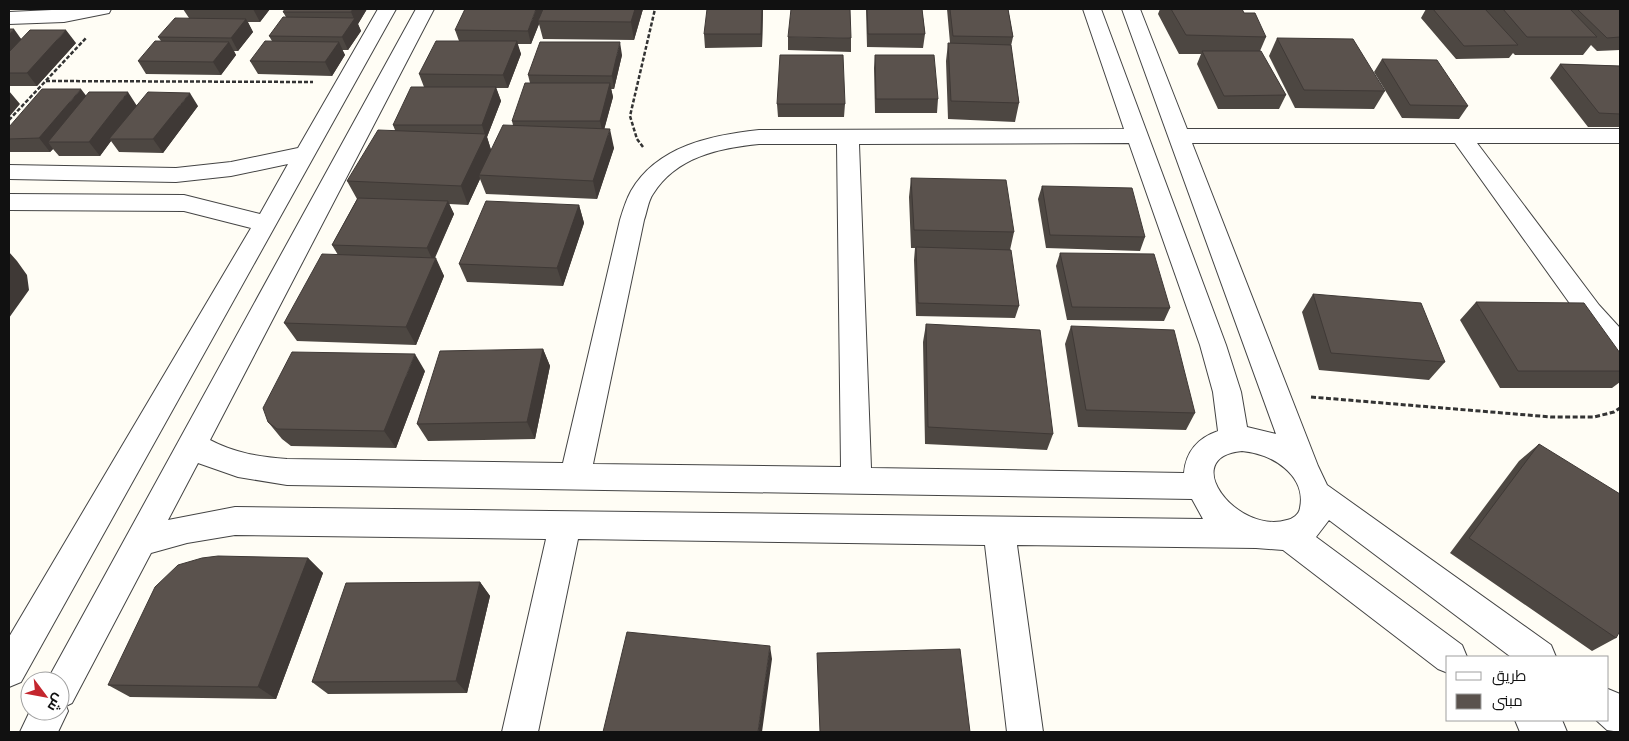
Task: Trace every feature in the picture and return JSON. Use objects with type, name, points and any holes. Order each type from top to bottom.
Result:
[{"type":"street","points":[[9,18],[64,16],[102,9]]},
{"type":"street","points":[[9,670],[266,224],[387,9]]},
{"type":"street","points":[[70,672],[425,9]]},
{"type":"street","points":[[1092,9],[1221,368],[1234,438]]},
{"type":"street","points":[[140,542],[172,532],[235,521],[1255,534],[1273,537],[1289,536],[1307,527],[1316,513],[1318,496],[1312,480],[1303,466],[1131,9]]},
{"type":"street","points":[[575,477],[632,220],[641,193],[660,170],[689,152],[723,141],[759,136],[1138,136]]},
{"type":"street","points":[[848,136],[856,481]]},
{"type":"street","points":[[1179,136],[1620,136]]},
{"type":"street","points":[[1461,136],[1590,312],[1620,345]]},
{"type":"street","points":[[9,172],[176,175],[230,169],[304,154]]},
{"type":"street","points":[[9,202],[184,203],[266,224]]},
{"type":"street","points":[[1255,534],[1236,526],[1220,515],[1208,501],[1201,486],[1199,472],[1201,459],[1208,449],[1219,442],[1234,438],[1252,438],[1288,453],[1303,466]]},
{"type":"street","points":[[192,445],[211,456],[259,470],[575,477],[1201,486]]},
{"type":"street","points":[[1318,496],[1538,656]]},
{"type":"street","points":[[520,732],[565,525]]},
{"type":"street","points":[[1000,531],[1025,732]]},
{"type":"street","points":[[1289,536],[1449,656]]},
{"type":"street","points":[[1609,708],[1620,716]]},
{"type":"street","points":[[38,732],[44,721]]},
{"type":"street","points":[[1534,721],[1549,732]]},
{"type":"path","points":[[655,9],[630,116],[637,138],[660,170]]},
{"type":"path","points":[[9,120],[87,38]]},
{"type":"path","points":[[46,81],[345,82]]},
{"type":"path","points":[[1276,394],[1551,417],[1594,417],[1614,412],[1620,408]]},
{"type":"building","points":[[285,9],[353,9],[351,12],[283,12]]},
{"type":"building","points":[[465,9],[536,9],[528,31],[455,30]]},
{"type":"building","points":[[543,9],[635,9],[631,22],[538,21]]},
{"type":"building","points":[[707,9],[762,9],[761,34],[704,34]]},
{"type":"building","points":[[791,9],[850,9],[851,38],[788,37]]},
{"type":"building","points":[[867,9],[922,9],[925,34],[868,34]]},
{"type":"building","points":[[950,9],[1008,9],[1013,37],[953,36]]},
{"type":"building","points":[[1171,9],[1242,9],[1244,13],[1255,13],[1266,37],[1186,35]]},
{"type":"building","points":[[1433,9],[1485,9],[1518,45],[1464,46]]},
{"type":"building","points":[[1503,9],[1570,9],[1597,37],[1527,37]]},
{"type":"building","points":[[1577,9],[1620,9],[1620,37],[1607,38]]},
{"type":"building","points":[[283,17],[355,18],[342,37],[269,36]]},
{"type":"building","points":[[175,18],[246,19],[231,38],[158,37]]},
{"type":"building","points":[[30,30],[66,30],[27,73],[9,73],[9,52]]},
{"type":"building","points":[[1277,38],[1353,39],[1385,91],[1304,90]]},
{"type":"building","points":[[155,41],[229,42],[213,62],[138,61]]},
{"type":"building","points":[[265,41],[339,42],[325,62],[250,61]]},
{"type":"building","points":[[436,41],[517,41],[503,75],[419,74]]},
{"type":"building","points":[[540,42],[620,42],[612,76],[528,75]]},
{"type":"building","points":[[948,43],[1011,45],[1019,103],[951,101]]},
{"type":"building","points":[[1202,51],[1261,51],[1286,95],[1224,96]]},
{"type":"building","points":[[780,55],[843,55],[845,104],[777,104]]},
{"type":"building","points":[[875,55],[934,55],[938,99],[876,99]]},
{"type":"building","points":[[1382,59],[1437,60],[1468,106],[1410,105]]},
{"type":"building","points":[[1560,64],[1620,66],[1620,114],[1599,113]]},
{"type":"building","points":[[525,83],[610,83],[600,121],[512,121]]},
{"type":"building","points":[[411,87],[496,87],[482,125],[393,125]]},
{"type":"building","points":[[42,89],[81,89],[39,138],[9,139],[9,127]]},
{"type":"building","points":[[89,92],[128,92],[89,142],[48,142]]},
{"type":"building","points":[[148,92],[190,93],[153,139],[109,139]]},
{"type":"building","points":[[503,125],[610,129],[593,181],[479,175]]},
{"type":"building","points":[[378,130],[486,134],[461,186],[347,181]]},
{"type":"building","points":[[911,178],[1006,180],[1014,232],[914,230]]},
{"type":"building","points":[[1042,186],[1132,188],[1145,237],[1050,235]]},
{"type":"building","points":[[358,198],[448,201],[427,248],[332,245]]},
{"type":"building","points":[[486,201],[579,205],[557,268],[459,264]]},
{"type":"building","points":[[916,247],[1011,250],[1019,306],[918,303]]},
{"type":"building","points":[[1060,253],[1154,254],[1170,308],[1072,307]]},
{"type":"building","points":[[322,254],[436,258],[406,327],[284,323]]},
{"type":"building","points":[[1313,294],[1421,303],[1445,362],[1331,353]]},
{"type":"building","points":[[1476,302],[1584,303],[1620,353],[1620,371],[1518,371]]},
{"type":"building","points":[[926,324],[1040,330],[1053,434],[928,427]]},
{"type":"building","points":[[1071,326],[1174,330],[1195,413],[1086,410]]},
{"type":"building","points":[[543,349],[527,422],[417,424],[440,351]]},
{"type":"building","points":[[292,352],[415,354],[384,431],[277,429],[268,422],[263,408]]},
{"type":"building","points":[[1539,444],[1620,494],[1620,631],[1616,638],[1469,538]]},
{"type":"building","points":[[218,556],[308,558],[258,687],[108,685],[155,587],[178,565],[202,558]]},
{"type":"building","points":[[480,582],[456,681],[312,682],[346,583]]},
{"type":"building","points":[[627,632],[770,646],[758,732],[603,732]]},
{"type":"building","points":[[960,649],[970,732],[820,732],[817,653]]}]
